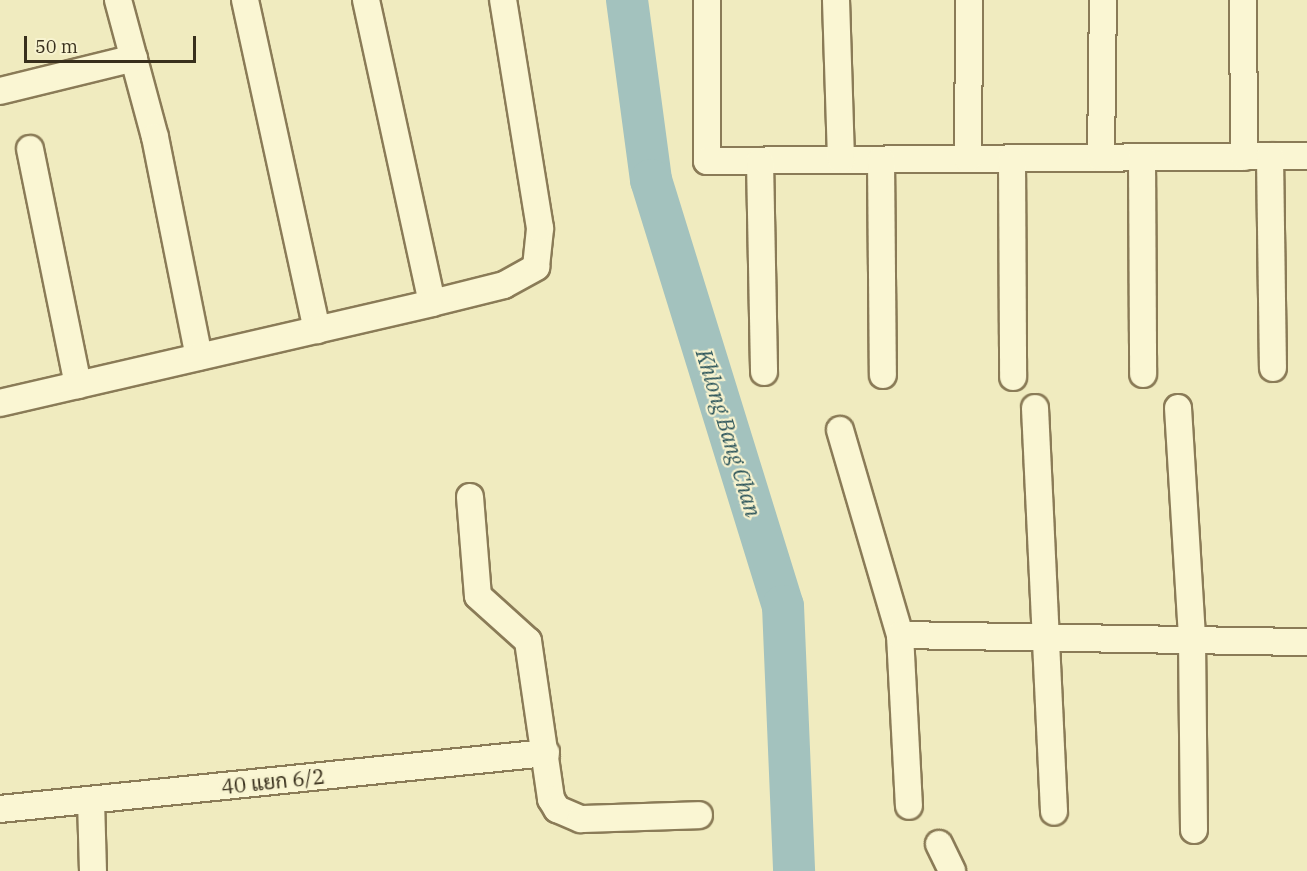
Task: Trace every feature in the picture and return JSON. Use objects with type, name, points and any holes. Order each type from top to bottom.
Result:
[{"type":"street","points":[[118,0],[134,58],[199,357]]},
{"type":"street","points":[[245,0],[317,330]]},
{"type":"street","points":[[366,0],[432,303]]},
{"type":"street","points":[[0,403],[432,303],[526,275],[536,267],[541,252],[503,0]]},
{"type":"street","points":[[707,0],[707,161],[1307,156]]},
{"type":"street","points":[[836,0],[841,160]]},
{"type":"street","points":[[968,159],[969,0]]},
{"type":"street","points":[[1101,158],[1102,0]]},
{"type":"street","points":[[1243,0],[1244,156]]},
{"type":"street","points":[[0,91],[134,58]]},
{"type":"street","points":[[30,149],[78,385]]},
{"type":"street","points":[[1270,156],[1274,368]]},
{"type":"street","points":[[1142,157],[1143,374]]},
{"type":"street","points":[[1012,159],[1013,377]]},
{"type":"street","points":[[881,160],[883,375]]},
{"type":"street","points":[[760,161],[764,372]]},
{"type":"street","points":[[1035,408],[1054,812]]},
{"type":"street","points":[[1178,408],[1192,639],[1194,830]]},
{"type":"street","points":[[840,430],[900,635],[909,806]]},
{"type":"street","points":[[470,496],[478,596],[528,641],[551,799],[566,816],[699,815]]},
{"type":"street","points":[[900,635],[1307,642]]},
{"type":"street","name":"40 แยก 6/2","points":[[0,809],[546,753]]},
{"type":"street","points":[[91,800],[93,871]]},
{"type":"street","points":[[939,844],[952,871]]},
{"type":"waterway","name":"Khlong Bang Chan","points":[[627,0],[651,180],[783,606],[794,871]]}]
